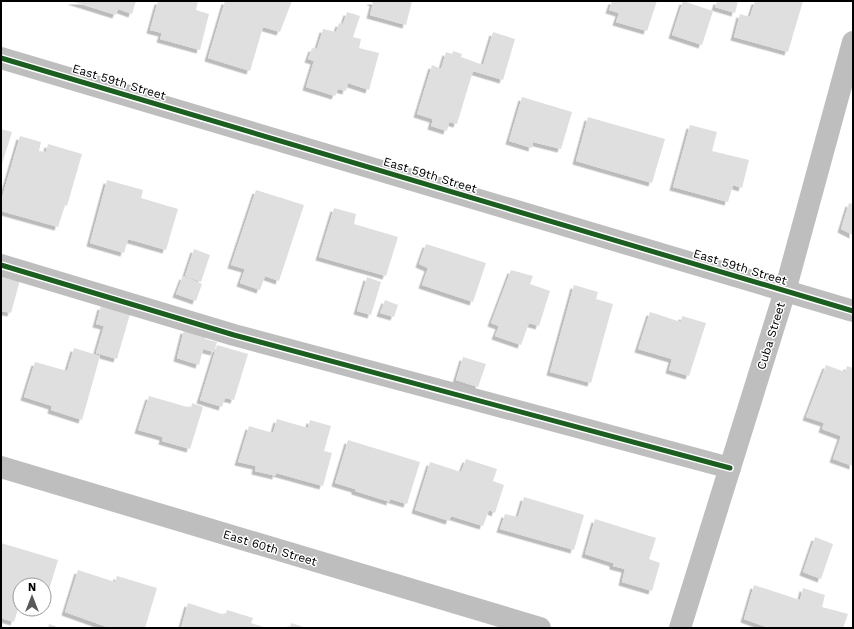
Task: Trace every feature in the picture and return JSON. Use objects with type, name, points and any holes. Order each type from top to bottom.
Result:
[{"type":"street","name":"Cuba Street","points":[[680,628],[785,291],[853,42]]},
{"type":"street","name":"East 59th Street","points":[[1,58],[853,311]]},
{"type":"street","points":[[1,265],[234,335],[730,468]]},
{"type":"street","name":"East 60th Street","points":[[1,467],[540,628]]},
{"type":"building","points":[[71,1],[136,1],[132,14],[118,9],[116,15]]},
{"type":"building","points":[[158,1],[198,1],[196,10],[209,14],[200,50],[160,39],[162,33],[150,30]]},
{"type":"building","points":[[225,1],[292,1],[280,32],[263,27],[250,71],[208,58]]},
{"type":"building","points":[[370,1],[412,1],[406,25],[370,15],[373,3]]},
{"type":"building","points":[[612,1],[657,1],[647,31],[616,22],[619,13],[609,10]]},
{"type":"building","points":[[683,1],[713,11],[702,45],[672,35]]},
{"type":"building","points":[[717,1],[738,1],[735,13],[715,7]]},
{"type":"building","points":[[755,1],[803,1],[788,52],[734,37],[740,14],[750,17]]},
{"type":"building","points":[[347,12],[360,16],[353,37],[361,39],[359,48],[379,53],[369,90],[348,83],[346,91],[338,89],[335,96],[306,87],[314,61],[308,59],[312,48],[317,49],[323,29],[336,32],[339,23],[343,24]]},
{"type":"building","points":[[493,32],[515,39],[503,80],[473,71],[457,124],[449,122],[447,131],[431,126],[433,119],[417,114],[432,65],[441,69],[446,52],[452,54],[453,51],[462,54],[461,57],[483,65]]},
{"type":"building","points":[[522,97],[572,112],[561,149],[533,142],[532,148],[509,141]]},
{"type":"building","points":[[588,117],[665,139],[652,183],[576,161]]},
{"type":"building","points":[[690,125],[717,132],[712,151],[749,160],[742,188],[733,185],[728,202],[673,187]]},
{"type":"building","points":[[1,129],[12,132],[1,167]]},
{"type":"building","points":[[20,136],[41,142],[39,151],[46,152],[48,144],[82,154],[67,206],[65,205],[58,227],[1,211],[1,201]]},
{"type":"building","points":[[107,180],[143,190],[141,198],[178,209],[166,250],[128,239],[124,253],[90,243]]},
{"type":"building","points":[[256,190],[304,205],[279,281],[265,276],[260,290],[240,283],[245,269],[231,265]]},
{"type":"building","points":[[853,201],[853,235],[841,229],[849,203],[852,204]]},
{"type":"building","points":[[334,208],[356,214],[354,224],[398,237],[386,276],[319,257]]},
{"type":"building","points":[[426,244],[486,263],[473,302],[422,285],[428,268],[419,264]]},
{"type":"building","points":[[194,249],[210,255],[201,282],[185,276]]},
{"type":"building","points":[[511,270],[533,276],[530,284],[550,291],[539,326],[529,323],[521,345],[495,336],[499,326],[491,323]]},
{"type":"building","points":[[1,275],[20,280],[11,313],[1,311]]},
{"type":"building","points":[[183,276],[202,284],[196,301],[176,294]]},
{"type":"building","points":[[367,277],[381,282],[371,315],[357,311]]},
{"type":"building","points":[[574,285],[598,292],[596,299],[613,304],[591,383],[550,372]]},
{"type":"building","points":[[385,300],[398,305],[394,317],[380,313]]},
{"type":"building","points":[[101,306],[130,314],[117,359],[96,353],[104,326],[96,324]]},
{"type":"building","points":[[650,312],[681,322],[682,316],[706,323],[689,376],[669,370],[672,359],[638,349]]},
{"type":"building","points":[[184,330],[206,336],[205,339],[217,342],[214,352],[203,349],[199,365],[177,358]]},
{"type":"building","points":[[217,345],[248,354],[234,400],[225,398],[222,407],[200,400]]},
{"type":"building","points":[[74,348],[100,356],[82,420],[51,410],[52,406],[24,397],[35,362],[67,371]]},
{"type":"building","points":[[463,357],[486,364],[478,387],[456,380]]},
{"type":"building","points":[[826,365],[845,372],[847,366],[853,368],[853,466],[833,459],[841,436],[822,429],[824,423],[806,417]]},
{"type":"building","points":[[149,396],[191,408],[192,403],[203,407],[190,449],[162,441],[163,437],[138,430]]},
{"type":"building","points":[[277,419],[308,428],[310,420],[331,426],[324,451],[332,453],[323,486],[276,473],[276,476],[255,471],[256,466],[238,462],[249,426],[273,433]]},
{"type":"building","points":[[348,440],[420,462],[407,504],[390,499],[390,502],[335,483]]},
{"type":"building","points":[[466,459],[497,469],[493,481],[504,485],[495,513],[489,510],[483,526],[451,516],[449,521],[415,510],[430,462],[461,472]]},
{"type":"building","points":[[524,497],[584,515],[574,550],[500,529],[505,514],[518,517]]},
{"type":"building","points":[[595,519],[656,538],[649,559],[660,563],[652,591],[622,582],[625,569],[613,566],[613,563],[585,554]]},
{"type":"building","points":[[815,537],[833,544],[821,579],[803,572]]},
{"type":"building","points":[[1,543],[58,560],[52,580],[52,577],[12,577],[12,617],[16,617],[14,622],[1,618]]},
{"type":"building","points":[[78,570],[115,582],[117,576],[157,588],[145,628],[110,628],[65,612]]},
{"type":"building","points":[[754,585],[800,600],[803,588],[825,595],[822,607],[848,614],[843,628],[769,628],[744,619]]},
{"type":"building","points":[[188,603],[225,615],[227,610],[253,618],[251,623],[267,628],[181,628]]},
{"type":"building","points":[[291,623],[307,628],[290,628]]},
{"type":"building","points":[[49,624],[60,628],[48,628]]},
{"type":"cycle path","points":[[1,58],[853,311]]},
{"type":"cycle path","points":[[1,265],[234,335],[730,468]]}]
